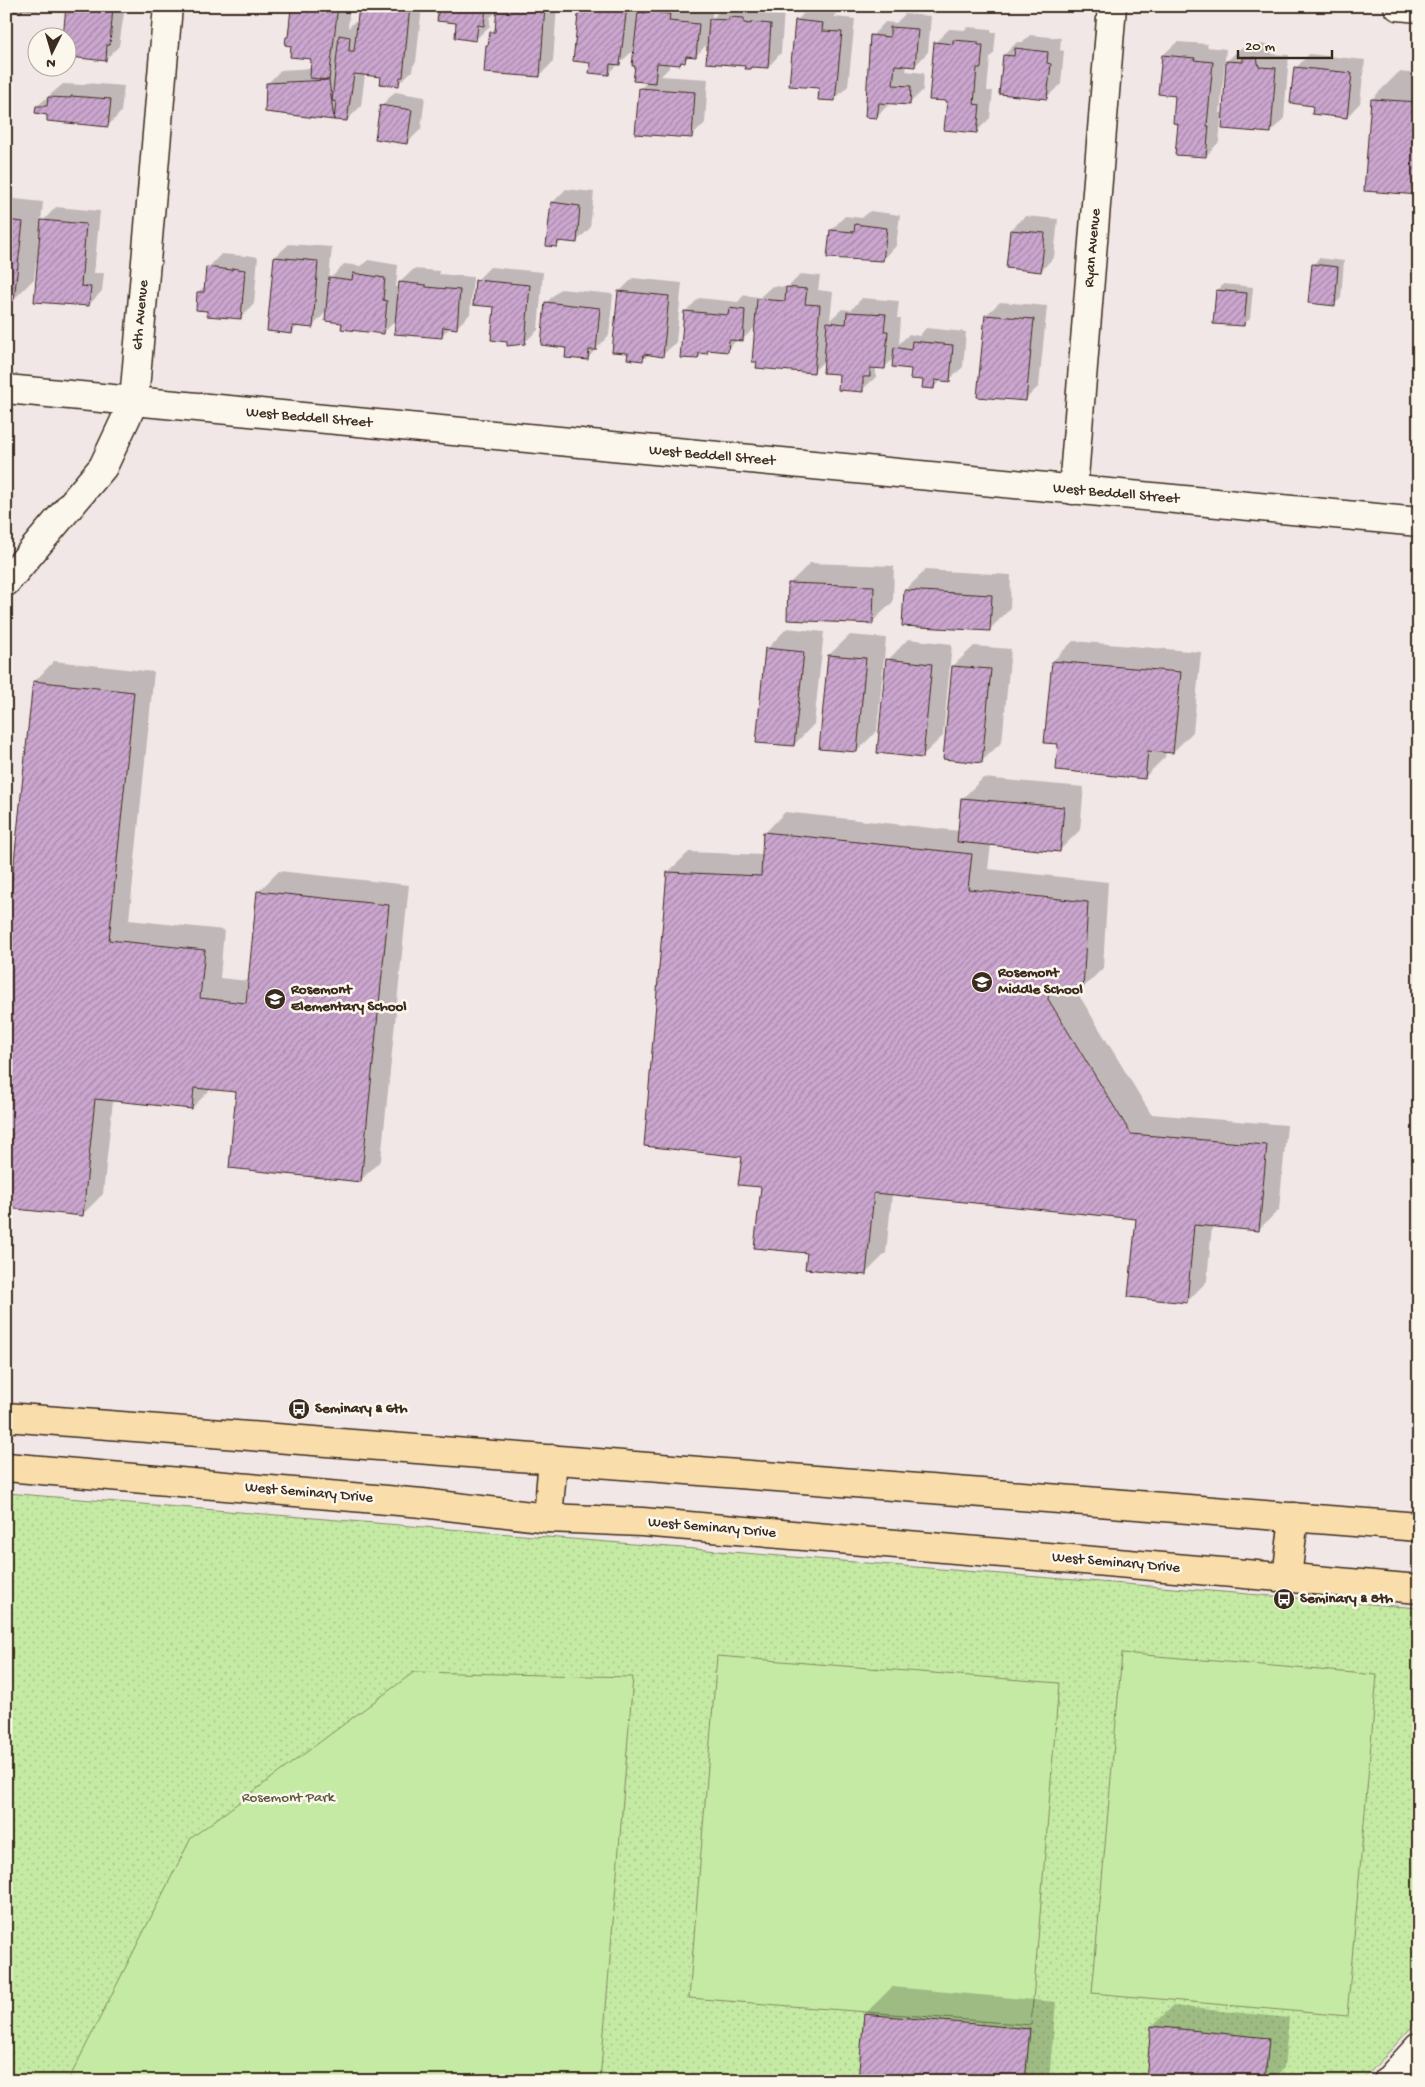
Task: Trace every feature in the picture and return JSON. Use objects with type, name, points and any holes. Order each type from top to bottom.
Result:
[{"type":"main road","points":[[6,1417],[1419,1527]]},
{"type":"main road","points":[[548,1518],[554,1459]]},
{"type":"main road","name":"West Seminary Drive","points":[[6,1467],[422,1503],[548,1518],[642,1522],[1419,1589]]},
{"type":"main road","points":[[1287,1578],[1294,1517]]},
{"type":"street","name":"6th Avenue","points":[[6,582],[103,467],[134,401],[168,6]]},
{"type":"street","name":"Ryan Avenue","points":[[1073,490],[1112,6]]},
{"type":"street","points":[[1398,6],[1419,8]]},
{"type":"street","name":"West Beddell Street","points":[[6,389],[1419,522]]},
{"type":"street","points":[[1388,2081],[1419,2047]]},
{"type":"green space","name":"Rosemont Park","points":[[6,1493],[1419,1608],[1419,2019],[1362,2081],[6,2081]]},
{"type":"green space","points":[[1122,1653],[1377,1675],[1347,2016],[1092,1993]]},
{"type":"green space","points":[[717,1656],[1059,1683],[1031,2025],[689,1998]]},
{"type":"green space","points":[[414,1672],[633,1677],[600,2081],[68,2081],[191,1838]]},
{"type":"building","points":[[6,6],[38,6],[38,10],[6,11]]},
{"type":"building","points":[[66,6],[113,6],[110,45],[107,45],[106,61],[78,58],[78,28],[64,28]]},
{"type":"building","points":[[287,6],[338,6],[329,80],[310,78],[311,59],[290,57],[291,46],[285,45],[286,37],[288,37],[291,8]]},
{"type":"building","points":[[359,6],[410,6],[403,77],[400,77],[399,86],[380,84],[381,77],[354,74],[347,121],[334,120],[336,102],[332,101],[339,35],[350,37],[349,51],[354,51]]},
{"type":"building","points":[[439,6],[486,6],[484,26],[478,25],[476,41],[455,38],[456,23],[437,21]]},
{"type":"building","points":[[497,6],[545,6],[540,77],[484,73],[486,45],[488,45],[490,32],[495,32]]},
{"type":"building","points":[[579,6],[627,6],[620,65],[610,64],[609,75],[589,73],[590,63],[573,61]]},
{"type":"building","points":[[645,9],[670,14],[669,21],[699,24],[696,57],[686,56],[685,63],[681,62],[680,65],[657,63],[655,83],[633,81],[635,66],[632,66],[638,12],[645,13]]},
{"type":"building","points":[[729,17],[744,18],[744,23],[771,24],[768,68],[751,67],[751,69],[745,69],[745,66],[706,63],[709,19],[728,20]]},
{"type":"building","points":[[795,20],[823,23],[822,31],[842,32],[835,101],[818,100],[819,88],[789,86]]},
{"type":"building","points":[[890,27],[918,29],[915,67],[895,65],[893,85],[911,86],[910,105],[879,103],[877,118],[865,117],[870,35],[890,37]]},
{"type":"building","points":[[953,40],[978,42],[978,45],[983,45],[981,68],[977,68],[974,104],[980,105],[977,133],[944,130],[947,101],[929,100],[934,42],[953,44]]},
{"type":"building","points":[[1015,48],[1048,52],[1047,63],[1051,64],[1047,99],[999,94],[1003,55],[1014,56]]},
{"type":"building","points":[[1162,55],[1195,58],[1194,60],[1213,62],[1206,157],[1175,155],[1178,124],[1173,123],[1175,96],[1158,94]]},
{"type":"building","points":[[1243,57],[1257,58],[1259,67],[1276,68],[1271,133],[1222,129],[1226,61],[1243,62]]},
{"type":"building","points":[[1294,67],[1352,73],[1347,118],[1312,114],[1313,106],[1290,103]]},
{"type":"building","points":[[329,80],[334,120],[265,112],[266,83]]},
{"type":"building","points":[[639,88],[695,92],[692,138],[635,134]]},
{"type":"building","points":[[71,96],[111,99],[108,127],[47,121],[47,115],[35,113],[36,106],[47,106],[48,97],[71,98]]},
{"type":"building","points":[[1371,99],[1419,102],[1419,195],[1364,191]]},
{"type":"building","points":[[380,105],[412,110],[407,144],[375,139]]},
{"type":"building","points":[[551,202],[580,206],[577,243],[558,241],[557,247],[546,246]]},
{"type":"building","points":[[6,220],[23,222],[14,300],[6,299]]},
{"type":"building","points":[[41,220],[86,224],[81,286],[91,287],[89,306],[34,302]]},
{"type":"building","points":[[855,224],[887,228],[883,261],[827,258],[830,230],[854,232]]},
{"type":"building","points":[[1010,230],[1045,233],[1041,272],[1006,268]]},
{"type":"building","points":[[274,257],[318,261],[313,328],[293,326],[292,334],[267,331]]},
{"type":"building","points":[[1312,264],[1338,267],[1335,306],[1308,303]]},
{"type":"building","points":[[206,267],[245,270],[241,319],[207,316],[207,311],[196,310],[197,292],[204,292]]},
{"type":"building","points":[[353,273],[385,278],[383,300],[387,301],[384,334],[341,329],[342,323],[325,321],[329,277],[352,280]]},
{"type":"building","points":[[475,280],[530,285],[525,344],[507,346],[507,342],[491,340],[494,307],[473,305]]},
{"type":"building","points":[[399,282],[460,290],[457,329],[443,327],[442,338],[394,334]]},
{"type":"building","points":[[786,287],[807,289],[805,304],[820,305],[814,373],[756,368],[757,362],[752,362],[757,299],[785,301]]},
{"type":"building","points":[[1216,290],[1247,293],[1244,326],[1213,324]]},
{"type":"building","points":[[618,291],[669,296],[663,357],[644,354],[643,361],[627,359],[628,353],[612,352]]},
{"type":"building","points":[[545,302],[600,308],[596,350],[589,350],[588,360],[565,358],[566,348],[541,345]]},
{"type":"building","points":[[729,308],[745,310],[743,341],[729,340],[728,352],[708,350],[707,354],[699,353],[698,359],[680,358],[684,311],[728,315]]},
{"type":"building","points":[[847,312],[886,314],[884,331],[888,331],[885,369],[870,368],[870,377],[863,377],[863,392],[838,390],[839,374],[823,373],[827,322],[846,324]]},
{"type":"building","points":[[985,315],[1034,319],[1026,401],[977,397]]},
{"type":"building","points":[[912,341],[953,345],[950,382],[935,380],[934,389],[922,388],[923,380],[910,379],[911,369],[892,367],[894,347],[911,350]]},
{"type":"building","points":[[788,583],[874,586],[873,624],[787,620]]},
{"type":"building","points":[[904,590],[992,595],[990,631],[902,626]]},
{"type":"building","points":[[765,648],[804,652],[794,746],[756,743]]},
{"type":"building","points":[[828,655],[866,658],[857,752],[819,749]]},
{"type":"building","points":[[886,659],[932,664],[923,758],[877,753]]},
{"type":"building","points":[[1052,661],[1181,672],[1173,753],[1148,751],[1145,779],[1056,770],[1058,744],[1044,743]]},
{"type":"building","points":[[952,666],[991,669],[982,763],[943,759]]},
{"type":"building","points":[[33,681],[134,692],[109,940],[205,950],[200,998],[246,1003],[257,891],[389,905],[361,1182],[229,1168],[236,1092],[194,1088],[192,1109],[95,1099],[83,1216],[6,1208],[6,938]]},
{"type":"building","points":[[961,798],[1064,807],[1060,852],[957,842]]},
{"type":"building","points":[[763,832],[972,854],[968,889],[1088,902],[1083,990],[1050,985],[1048,999],[1131,1134],[1267,1145],[1259,1231],[1194,1225],[1187,1303],[1128,1297],[1136,1219],[874,1193],[866,1275],[805,1269],[807,1253],[754,1248],[761,1187],[738,1185],[742,1157],[644,1146],[667,872],[761,876]]},
{"type":"building","points":[[864,2014],[1030,2029],[1025,2081],[858,2081]]},
{"type":"building","points":[[1151,2026],[1269,2038],[1265,2081],[1168,2081],[1146,2079]]},
{"type":"place","name":"Rosemont Middle School","points":[[982,982]]},
{"type":"place","name":"Rosemont Elementary School","points":[[275,999]]},
{"type":"place","name":"Seminary & 6th","points":[[299,1409]]},
{"type":"place","name":"Seminary & 8th","points":[[1284,1599]]}]
